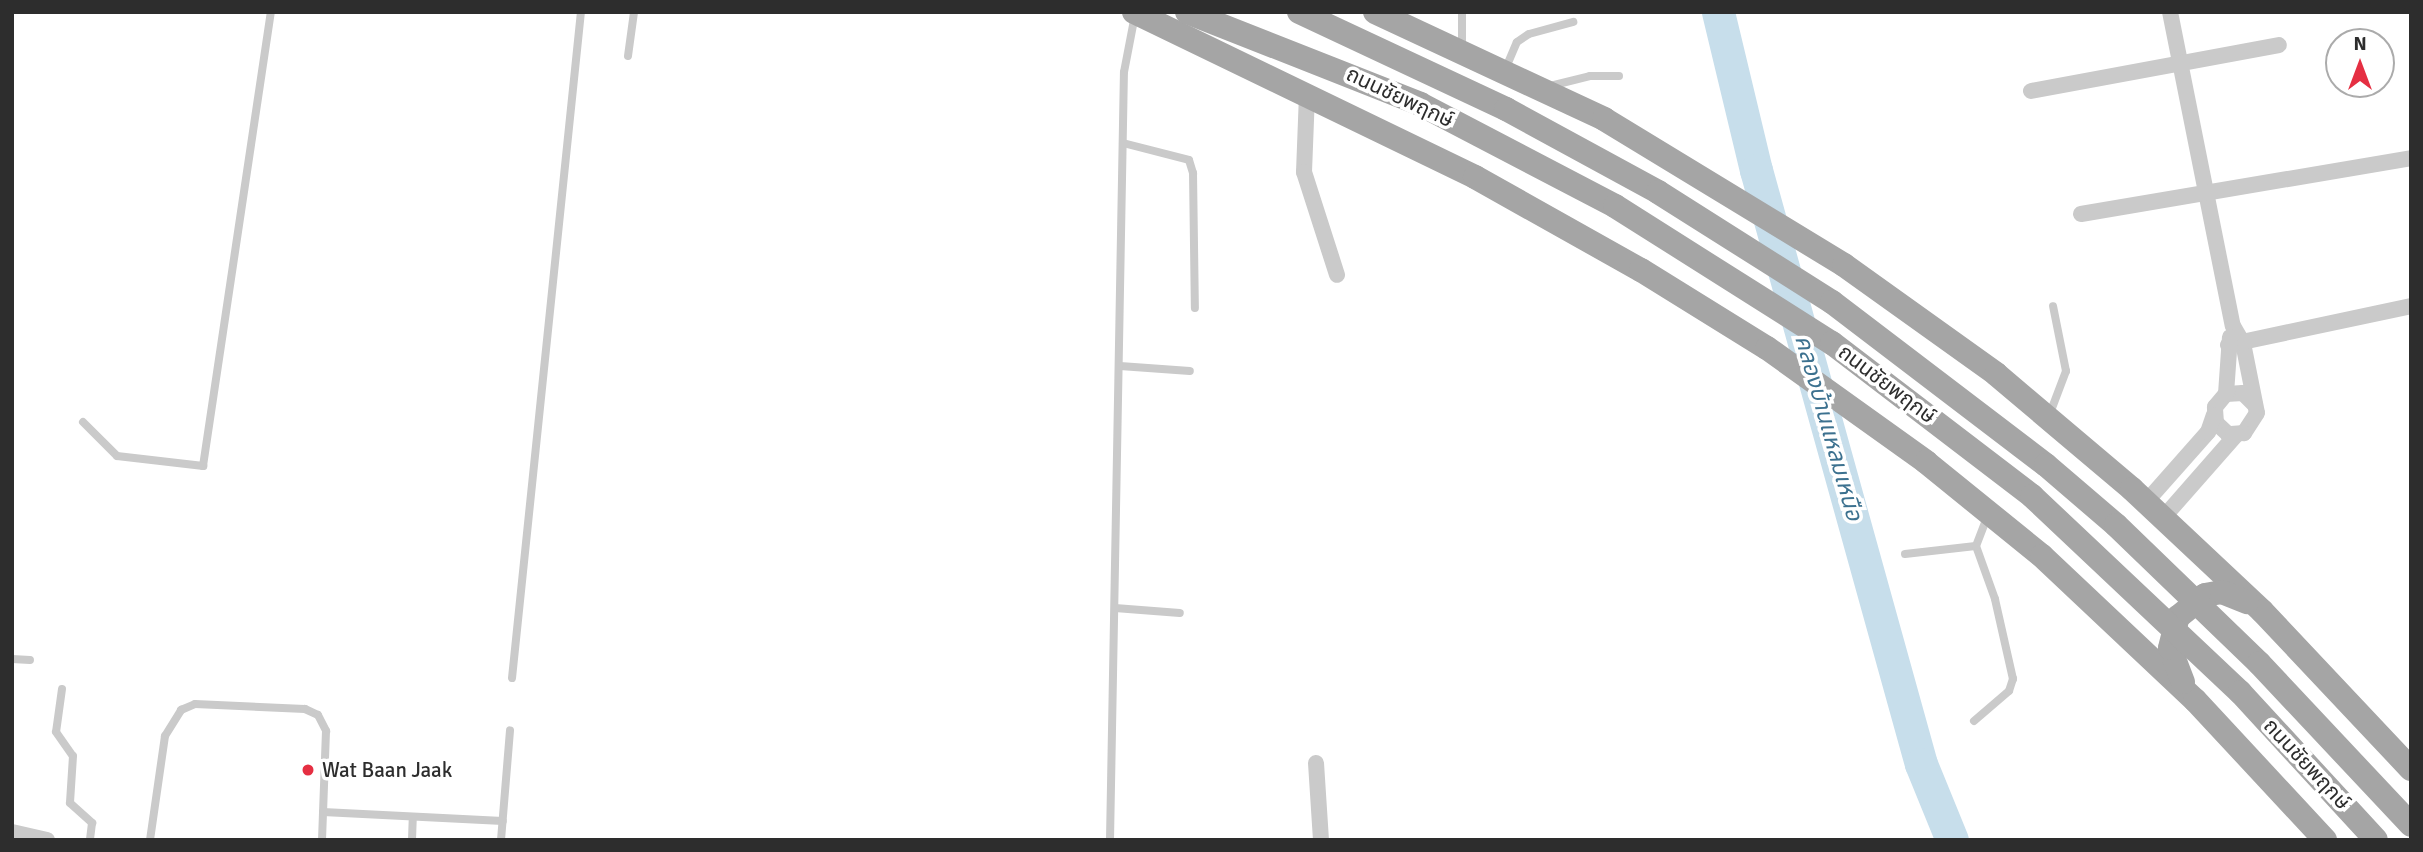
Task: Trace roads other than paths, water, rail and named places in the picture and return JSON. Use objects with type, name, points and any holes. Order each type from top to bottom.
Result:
[{"type":"main road","name":"ถนนชัยพฤกษ์","points":[[1187,12],[1420,104],[1615,206],[1832,343],[2032,496],[2240,692],[2376,840]]},
{"type":"main road","name":"ถนนชัยพฤกษ์","points":[[1298,12],[1506,109],[1658,192],[1832,302],[2046,465],[2116,525],[2259,663],[2408,831]]},
{"type":"main road","points":[[1375,12],[1541,88],[1732,195],[1844,265],[1996,374],[2154,510],[2262,611],[2411,769]]},
{"type":"main road","name":"ถนนชัยพฤกษ์","points":[[1135,13],[1499,190],[1641,270],[1779,358],[1865,418],[1990,512],[2195,700],[2325,840]]},
{"type":"main road","points":[[2195,700],[2173,665],[2170,648],[2178,617],[2205,595],[2222,593],[2262,611]]},
{"type":"street","points":[[2154,510],[2236,435],[2251,428],[2255,405],[2236,344],[2210,195],[2170,12]]},
{"type":"street","points":[[2031,91],[2279,45]]},
{"type":"street","points":[[1304,93],[1304,173],[1337,275]]},
{"type":"street","points":[[2081,214],[2210,195],[2411,158]]},
{"type":"street","points":[[2236,344],[2411,306]]},
{"type":"street","points":[[2154,510],[2208,432],[2215,407],[2226,394],[2236,344]]},
{"type":"street","points":[[2226,394],[2243,393],[2255,405]]},
{"type":"street","points":[[2214,415],[2221,430],[2236,435]]},
{"type":"street","points":[[1316,763],[1321,840]]},
{"type":"street","points":[[12,832],[47,840]]},
{"type":"lane","points":[[83,422],[117,456],[203,466],[271,12]]},
{"type":"lane","points":[[512,678],[581,12]]},
{"type":"lane","points":[[628,56],[634,12]]},
{"type":"lane","points":[[1462,12],[1462,50]]},
{"type":"lane","points":[[1110,840],[1124,72],[1135,13]]},
{"type":"lane","points":[[1505,70],[1517,43],[1529,34],[1573,22]]},
{"type":"lane","points":[[1541,88],[1590,76],[1619,76]]},
{"type":"lane","points":[[1123,144],[1189,160],[1193,173],[1195,308]]},
{"type":"lane","points":[[2048,418],[2066,371],[2053,306]]},
{"type":"lane","points":[[1120,366],[1190,371]]},
{"type":"lane","points":[[1973,721],[2009,691],[2013,679],[1996,599],[1976,546],[1990,512]]},
{"type":"lane","points":[[1905,554],[1976,546]]},
{"type":"lane","points":[[1115,608],[1181,613]]},
{"type":"lane","points":[[12,659],[30,660]]},
{"type":"lane","points":[[62,689],[56,733],[73,756],[70,803],[92,823],[90,840]]},
{"type":"lane","points":[[150,840],[165,736],[181,710],[195,704],[305,709],[318,715],[326,731],[322,840]]},
{"type":"lane","points":[[501,840],[510,730]]},
{"type":"lane","points":[[323,812],[503,821]]},
{"type":"lane","points":[[412,840],[413,817]]},
{"type":"lane","points":[[2408,831],[2411,818]]},
{"type":"waterway","name":"คลองบ้านแหลมเหนือ","points":[[1718,12],[1756,170],[1921,764],[1952,840]]},
{"type":"place","name":"Wat Baan Jaak","points":[[308,770]]}]
